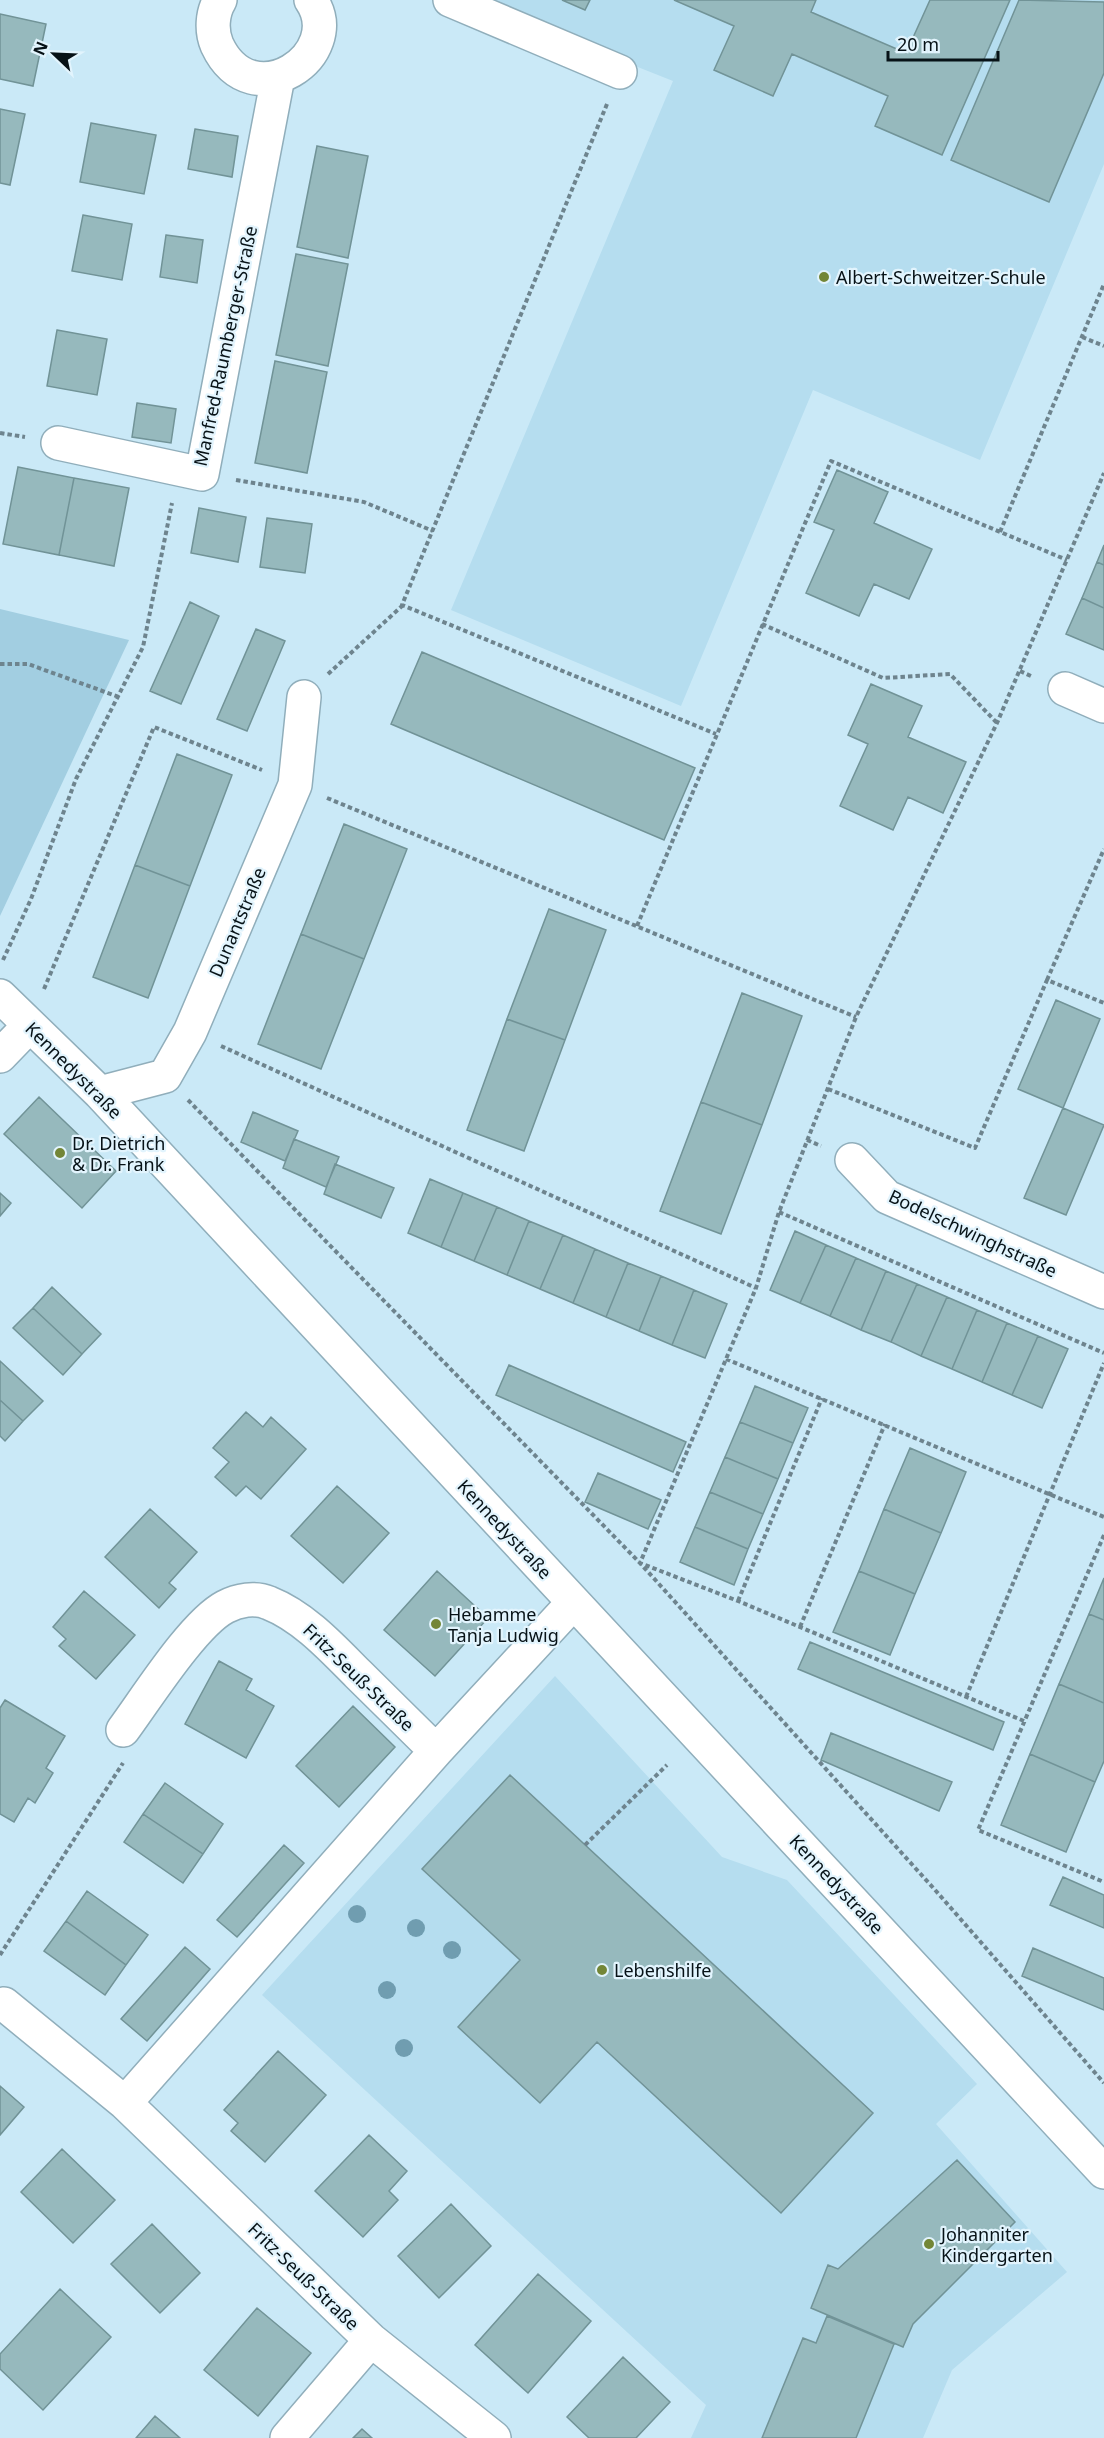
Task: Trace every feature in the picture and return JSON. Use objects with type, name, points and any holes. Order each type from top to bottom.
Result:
[{"type":"street","points":[[450,0],[621,72]]},
{"type":"street","points":[[217,1],[213,21],[214,40],[223,58],[238,71],[256,78],[278,77],[296,70],[309,56],[317,40],[317,2]]},
{"type":"street","name":"Manfred-Raumberger-Straße","points":[[58,443],[202,474],[278,77]]},
{"type":"street","points":[[1065,690],[1104,706]]},
{"type":"street","name":"Dunantstraße","points":[[165,1076],[190,1032],[295,785],[304,697]]},
{"type":"street","name":"Kennedystraße","points":[[0,996],[100,1094],[1104,2172]]},
{"type":"street","points":[[0,1056],[29,1026]]},
{"type":"street","points":[[100,1094],[165,1076]]},
{"type":"street","name":"Bodelschwinghstraße","points":[[852,1160],[887,1197],[1104,1292]]},
{"type":"street","name":"Fritz-Seuß-Straße","points":[[123,1730],[204,1624],[223,1608],[255,1599],[269,1603],[298,1619],[328,1644],[436,1751]]},
{"type":"street","points":[[125,2103],[436,1751],[573,1603]]},
{"type":"street","name":"Fritz-Seuß-Straße","points":[[4,2004],[125,2103],[371,2340],[494,2438]]},
{"type":"street","points":[[287,2438],[371,2340]]},
{"type":"path","points":[[304,697],[402,605],[621,72]]},
{"type":"path","points":[[1000,531],[1104,284]]},
{"type":"path","points":[[1082,337],[1104,346]]},
{"type":"path","points":[[637,927],[831,460],[1067,560]]},
{"type":"path","points":[[640,1563],[756,1288],[779,1212],[856,1017],[997,723],[1104,473]]},
{"type":"path","points":[[0,966],[31,899],[76,779],[143,647],[175,489],[202,474],[364,502],[433,531]]},
{"type":"path","points":[[402,605],[716,734]]},
{"type":"path","points":[[762,624],[882,678],[950,675],[997,723]]},
{"type":"path","points":[[0,664],[28,664],[119,697]]},
{"type":"path","points":[[29,1026],[154,727],[856,1017]]},
{"type":"path","points":[[828,1089],[975,1148],[1104,849]]},
{"type":"path","points":[[1047,980],[1104,1003]]},
{"type":"path","points":[[190,1032],[756,1288]]},
{"type":"path","points":[[165,1076],[640,1563],[936,1891],[1104,2083]]},
{"type":"path","points":[[779,1212],[1104,1353]]},
{"type":"path","points":[[726,1359],[1104,1517]]},
{"type":"path","points":[[966,1697],[1104,1364]]},
{"type":"path","points":[[738,1601],[822,1398]]},
{"type":"path","points":[[800,1627],[885,1424]]},
{"type":"path","points":[[1104,1535],[978,1830],[1104,1882]]},
{"type":"path","points":[[640,1563],[738,1601],[1024,1721]]},
{"type":"path","points":[[0,1955],[130,1752],[123,1730]]},
{"type":"path","points":[[585,1845],[667,1765]]},
{"type":"shaded area","name":"Albert-Schweitzer-Schule","points":[[469,0],[1104,0],[1104,164],[980,460],[813,390],[681,706],[451,610],[673,81]]},
{"type":"shaded area","points":[[0,609],[129,640],[0,916]]},
{"type":"shaded area","points":[[555,1676],[722,1857],[787,1880],[977,2084],[936,2124],[1067,2272],[952,2370],[923,2438],[691,2438],[706,2405],[262,1995]]},
{"type":"building","points":[[562,0],[590,0],[585,10]]},
{"type":"building","points":[[674,0],[816,0],[811,12],[906,53],[930,0],[1010,0],[942,155],[875,126],[888,96],[792,54],[773,96],[714,70],[734,26]]},
{"type":"building","points":[[1019,0],[1104,2],[1104,73],[1049,202],[951,160]]},
{"type":"building","points":[[0,14],[46,24],[33,86],[0,79]]},
{"type":"building","points":[[0,109],[25,114],[10,185],[0,183]]},
{"type":"building","points":[[91,123],[156,135],[144,194],[80,182]]},
{"type":"building","points":[[195,129],[238,136],[232,177],[188,169]]},
{"type":"building","points":[[317,146],[368,156],[348,258],[297,247]]},
{"type":"building","points":[[83,215],[132,224],[122,280],[72,271]]},
{"type":"building","points":[[166,235],[203,240],[197,283],[160,277]]},
{"type":"building","points":[[296,254],[348,264],[328,366],[276,355]]},
{"type":"building","points":[[57,330],[107,339],[97,395],[47,386]]},
{"type":"building","points":[[275,361],[327,372],[307,473],[255,463]]},
{"type":"building","points":[[137,403],[176,409],[171,443],[132,437]]},
{"type":"building","points":[[18,467],[74,478],[59,555],[3,544]]},
{"type":"building","points":[[837,470],[888,492],[874,523],[932,549],[909,599],[874,584],[859,616],[806,593],[834,530],[814,522]]},
{"type":"building","points":[[74,478],[129,488],[114,566],[59,555]]},
{"type":"building","points":[[199,508],[246,517],[238,562],[191,553]]},
{"type":"building","points":[[267,518],[312,524],[305,573],[260,567]]},
{"type":"building","points":[[1104,545],[1104,565],[1097,562]]},
{"type":"building","points":[[1097,562],[1104,565],[1104,608],[1082,598]]},
{"type":"building","points":[[1082,598],[1104,608],[1104,650],[1066,634]]},
{"type":"building","points":[[190,602],[219,616],[181,704],[150,691]]},
{"type":"building","points":[[256,629],[285,641],[247,731],[217,719]]},
{"type":"building","points":[[422,652],[695,768],[664,840],[391,724]]},
{"type":"building","points":[[871,684],[922,706],[908,737],[966,762],[943,813],[908,797],[893,830],[840,806],[868,744],[848,735]]},
{"type":"building","points":[[177,754],[232,775],[190,886],[135,865]]},
{"type":"building","points":[[344,824],[407,849],[364,959],[301,934]]},
{"type":"building","points":[[135,865],[190,886],[148,998],[93,977]]},
{"type":"building","points":[[549,909],[606,930],[565,1040],[507,1019]]},
{"type":"building","points":[[301,934],[364,959],[321,1069],[258,1044]]},
{"type":"building","points":[[742,993],[802,1016],[762,1125],[701,1102]]},
{"type":"building","points":[[1056,1000],[1100,1019],[1063,1108],[1018,1089]]},
{"type":"building","points":[[507,1019],[565,1040],[524,1151],[467,1130]]},
{"type":"building","name":"Dr. Dietrich & Dr. Frank","points":[[39,1097],[116,1171],[82,1208],[4,1134]]},
{"type":"building","points":[[701,1102],[762,1125],[721,1234],[660,1211]]},
{"type":"building","points":[[1063,1108],[1104,1125],[1066,1215],[1024,1198]]},
{"type":"building","points":[[253,1112],[298,1131],[285,1161],[241,1142]]},
{"type":"building","points":[[294,1139],[339,1157],[326,1187],[283,1168]]},
{"type":"building","points":[[335,1164],[394,1188],[381,1218],[324,1194]]},
{"type":"building","points":[[430,1179],[463,1193],[441,1247],[408,1233]]},
{"type":"building","points":[[0,1193],[11,1203],[0,1216]]},
{"type":"building","points":[[463,1193],[497,1207],[474,1261],[441,1247]]},
{"type":"building","points":[[497,1207],[529,1221],[507,1275],[474,1261]]},
{"type":"building","points":[[529,1221],[563,1235],[540,1289],[507,1275]]},
{"type":"building","points":[[795,1231],[826,1245],[800,1303],[770,1290]]},
{"type":"building","points":[[563,1235],[595,1249],[573,1303],[540,1289]]},
{"type":"building","points":[[826,1245],[856,1258],[830,1316],[800,1303]]},
{"type":"building","points":[[595,1249],[628,1263],[606,1317],[573,1303]]},
{"type":"building","points":[[856,1258],[886,1271],[861,1330],[830,1316]]},
{"type":"building","points":[[628,1263],[661,1276],[639,1331],[606,1317]]},
{"type":"building","points":[[886,1271],[917,1284],[891,1342],[861,1330]]},
{"type":"building","points":[[661,1276],[694,1290],[672,1345],[639,1331]]},
{"type":"building","points":[[917,1284],[947,1297],[921,1356],[891,1342]]},
{"type":"building","points":[[52,1287],[101,1334],[82,1354],[33,1308]]},
{"type":"building","points":[[694,1290],[727,1304],[705,1358],[672,1345]]},
{"type":"building","points":[[947,1297],[977,1310],[952,1369],[921,1356]]},
{"type":"building","points":[[33,1308],[82,1354],[63,1375],[13,1328]]},
{"type":"building","points":[[977,1310],[1007,1323],[982,1382],[952,1369]]},
{"type":"building","points":[[1007,1323],[1038,1336],[1012,1395],[982,1382]]},
{"type":"building","points":[[1038,1336],[1068,1349],[1042,1408],[1012,1395]]},
{"type":"building","points":[[0,1361],[43,1401],[23,1421],[0,1400]]},
{"type":"building","points":[[509,1365],[686,1442],[673,1472],[496,1395]]},
{"type":"building","points":[[755,1386],[808,1408],[793,1443],[740,1422]]},
{"type":"building","points":[[0,1400],[23,1421],[5,1441],[0,1436]]},
{"type":"building","points":[[246,1412],[263,1427],[271,1417],[306,1449],[261,1499],[246,1486],[236,1496],[215,1477],[229,1462],[213,1448]]},
{"type":"building","points":[[740,1422],[793,1443],[778,1479],[725,1457]]},
{"type":"building","points":[[910,1448],[966,1472],[941,1533],[884,1509]]},
{"type":"building","points":[[725,1457],[778,1479],[763,1514],[710,1492]]},
{"type":"building","points":[[598,1473],[661,1500],[648,1529],[585,1502]]},
{"type":"building","points":[[337,1486],[389,1533],[343,1583],[291,1536]]},
{"type":"building","points":[[710,1492],[763,1514],[748,1549],[695,1527]]},
{"type":"building","points":[[150,1509],[197,1552],[169,1583],[176,1589],[159,1608],[105,1557]]},
{"type":"building","points":[[884,1509],[941,1533],[915,1594],[859,1571]]},
{"type":"building","points":[[695,1527],[748,1549],[734,1585],[680,1562]]},
{"type":"building","name":"Hebamme Tanja Ludwig","points":[[437,1571],[488,1618],[435,1676],[384,1630]]},
{"type":"building","points":[[859,1571],[915,1594],[890,1655],[833,1632]]},
{"type":"building","points":[[1104,1578],[1104,1620],[1089,1614]]},
{"type":"building","points":[[84,1591],[135,1635],[96,1679],[59,1646],[66,1639],[53,1627]]},
{"type":"building","points":[[1089,1614],[1104,1620],[1104,1703],[1059,1684]]},
{"type":"building","points":[[810,1642],[1004,1722],[993,1750],[798,1669]]},
{"type":"building","points":[[219,1661],[252,1679],[246,1690],[274,1706],[246,1758],[185,1724]]},
{"type":"building","points":[[1059,1684],[1104,1703],[1104,1761],[1095,1782],[1030,1754]]},
{"type":"building","points":[[5,1700],[65,1736],[46,1768],[53,1773],[35,1803],[28,1798],[14,1822],[0,1814],[0,1708]]},
{"type":"building","points":[[353,1706],[395,1747],[339,1807],[296,1766]]},
{"type":"building","points":[[831,1733],[952,1782],[939,1811],[821,1760]]},
{"type":"building","points":[[1030,1754],[1095,1782],[1066,1852],[1001,1825]]},
{"type":"building","points":[[510,1775],[873,2113],[781,2213],[597,2042],[540,2103],[458,2027],[520,1960],[422,1869]]},
{"type":"building","points":[[165,1783],[223,1824],[203,1854],[143,1814]]},
{"type":"building","points":[[143,1814],[203,1854],[183,1883],[124,1842]]},
{"type":"building","points":[[284,1845],[304,1863],[237,1937],[217,1920]]},
{"type":"building","points":[[1063,1877],[1104,1895],[1104,1928],[1050,1905]]},
{"type":"building","points":[[87,1891],[148,1935],[126,1965],[66,1921]]},
{"type":"building","points":[[66,1921],[126,1965],[105,1995],[44,1951]]},
{"type":"building","points":[[185,1947],[210,1969],[147,2041],[121,2019]]},
{"type":"building","points":[[1033,1948],[1104,1978],[1104,2010],[1022,1976]]},
{"type":"building","points":[[278,2051],[326,2095],[265,2162],[231,2131],[238,2123],[224,2110]]},
{"type":"building","points":[[0,2086],[24,2107],[0,2135]]},
{"type":"building","points":[[369,2135],[407,2171],[389,2191],[398,2200],[363,2237],[315,2191]]},
{"type":"building","points":[[62,2149],[115,2200],[73,2243],[21,2192]]},
{"type":"building","name":"Johanniter Kindergarten","points":[[957,2160],[1015,2222],[913,2324],[903,2347],[811,2308],[828,2265],[838,2269]]},
{"type":"building","points":[[451,2204],[491,2246],[439,2298],[398,2256]]},
{"type":"building","points":[[152,2224],[200,2273],[160,2313],[111,2264]]},
{"type":"building","points":[[538,2274],[591,2321],[528,2393],[475,2345]]},
{"type":"building","points":[[60,2289],[111,2337],[43,2410],[0,2369],[0,2354]]},
{"type":"building","points":[[257,2308],[311,2353],[258,2416],[204,2370]]},
{"type":"building","points":[[827,2316],[894,2344],[856,2438],[762,2438],[803,2338],[816,2343]]},
{"type":"building","points":[[623,2357],[670,2402],[636,2438],[589,2438],[567,2417]]},
{"type":"building","points":[[155,2416],[180,2438],[136,2438]]},
{"type":"building","points":[[362,2429],[372,2438],[353,2438]]},
{"type":"place","name":"Albert-Schweitzer-Schule","points":[[824,277]]},
{"type":"place","name":"Dr. Dietrich & Dr. Frank","points":[[60,1153]]},
{"type":"place","name":"Hebamme Tanja Ludwig","points":[[436,1624]]},
{"type":"place","name":"Lebenshilfe","points":[[602,1970]]},
{"type":"place","name":"Johanniter Kindergarten","points":[[929,2244]]}]
